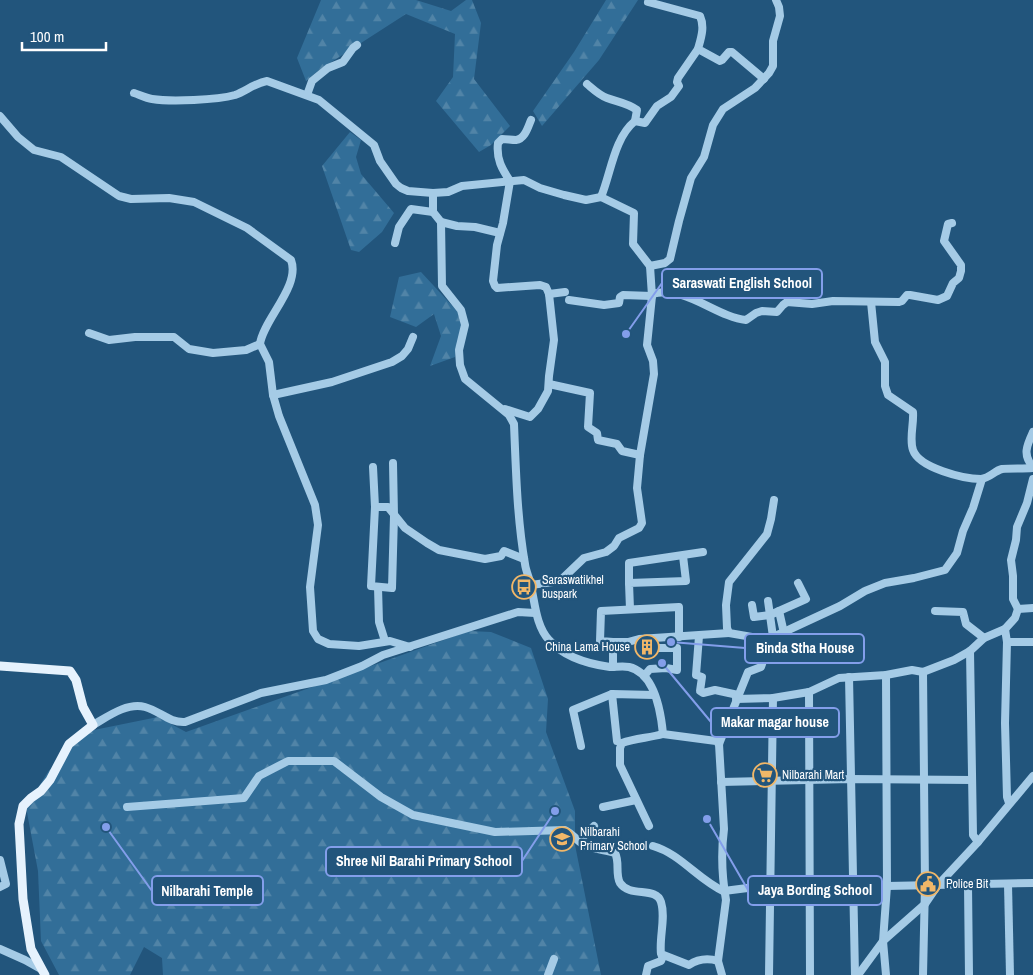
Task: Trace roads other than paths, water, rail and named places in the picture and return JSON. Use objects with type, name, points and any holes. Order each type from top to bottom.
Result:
[{"type":"main road","points":[[0,666],[70,671],[76,680],[83,707],[93,725],[69,744],[50,780],[41,791],[23,806],[19,824],[23,899],[31,949],[43,972]]},
{"type":"street","points":[[650,266],[670,259],[678,221],[691,178],[704,156],[713,125],[723,109],[755,88],[764,79],[772,66],[772,41],[780,16],[776,0]]},
{"type":"street","points":[[635,121],[645,123],[657,106],[671,98],[679,86],[678,78],[698,49],[702,34],[702,20],[700,16],[648,2]]},
{"type":"street","points":[[307,95],[312,81],[328,68],[343,62],[352,48],[357,45]]},
{"type":"street","points":[[698,49],[720,61],[729,52],[732,52],[764,79]]},
{"type":"street","points":[[134,93],[150,99],[169,101],[224,97],[236,95],[267,80],[320,100],[374,145],[380,161],[396,184],[408,191],[448,192],[462,186],[524,180],[540,188],[586,200],[601,197],[634,214],[633,244],[650,266],[652,295],[647,345],[653,361],[654,374],[640,454],[637,488],[642,523],[639,528],[618,538],[614,546],[606,552],[584,558],[562,579],[531,585]]},
{"type":"street","points":[[587,84],[597,93],[629,104],[637,110],[635,121],[627,130],[620,143],[601,197]]},
{"type":"street","points":[[0,116],[18,138],[34,150],[60,157],[119,196],[131,200],[168,198],[194,202],[246,228],[291,260],[294,267],[284,298],[265,330],[260,344],[269,362],[273,395],[288,442],[315,505],[318,526],[310,587],[313,631],[318,639],[329,644],[358,646],[385,641],[401,643],[410,647]]},
{"type":"street","points":[[503,410],[506,409],[530,417],[538,409],[548,393],[554,340],[549,294],[544,285],[505,288],[495,286],[493,281],[497,246],[510,182],[500,167],[498,143],[502,139],[516,140],[522,137],[531,120]]},
{"type":"street","points":[[433,193],[433,212],[441,222],[457,226],[474,227],[500,234]]},
{"type":"street","points":[[395,243],[399,227],[411,209],[433,212]]},
{"type":"street","points":[[441,222],[442,286],[461,310],[465,326],[460,350],[460,365],[465,379],[509,415],[514,424],[517,506],[524,559],[531,585],[535,613],[548,639],[576,660],[592,665],[629,667],[639,671],[644,676],[657,699],[663,734]]},
{"type":"street","points":[[568,300],[604,305],[619,303],[620,297],[623,295],[652,295],[670,291],[708,305],[735,318],[746,320],[762,311],[777,312],[787,302],[812,304],[832,301],[898,302],[902,301],[907,295],[938,300],[947,296],[953,283],[959,278],[961,271],[961,264],[944,242],[948,224],[952,223]]},
{"type":"street","points":[[549,294],[565,292]]},
{"type":"street","points":[[871,302],[875,342],[885,362],[885,386],[888,395],[913,412],[912,443],[913,451],[917,458],[929,466],[948,474],[982,479],[990,477],[1001,469],[1033,467],[1027,457],[1026,450],[1033,432]]},
{"type":"street","points":[[89,333],[109,340],[135,337],[174,337],[189,349],[213,353],[246,350],[260,344]]},
{"type":"street","points":[[273,395],[332,382],[392,362],[402,356],[413,338]]},
{"type":"street","points":[[549,384],[590,393],[588,427],[597,433],[598,440],[617,444],[622,451],[640,454]]},
{"type":"street","points":[[373,467],[375,507],[370,586],[392,588],[393,464]]},
{"type":"street","points":[[644,676],[650,669],[666,668],[677,671],[677,648],[678,638],[679,607],[600,611],[600,641],[678,638],[729,633],[764,640],[772,638],[885,583],[945,570],[957,553],[982,479]]},
{"type":"street","points":[[699,636],[696,674],[702,677],[700,691],[703,693],[715,690],[737,697],[774,698],[809,692],[839,678],[886,675],[912,670],[922,672],[954,660],[970,651],[984,638],[1005,629],[1015,618],[1018,609],[1013,599],[1011,560],[1017,526],[1027,503],[1033,479]]},
{"type":"street","points":[[729,633],[726,612],[729,582],[767,534],[774,500]]},
{"type":"street","points":[[375,507],[388,507],[405,528],[439,550],[486,559],[501,556],[504,551],[524,559]]},
{"type":"street","points":[[630,609],[629,563],[703,552]]},
{"type":"street","points":[[628,583],[686,581],[683,556]]},
{"type":"street","points":[[752,605],[754,617],[770,615],[806,599],[798,583]]},
{"type":"street","points":[[378,587],[379,622],[385,641]]},
{"type":"street","points":[[722,975],[718,961],[726,900],[719,744],[748,672],[761,667],[772,638],[768,601]]},
{"type":"street","points":[[1018,609],[1033,608]]},
{"type":"street","points":[[779,611],[784,633]]},
{"type":"street","points":[[935,611],[963,612],[966,624],[984,638]]},
{"type":"street","points":[[93,725],[114,713],[128,708],[144,706],[175,723],[185,722],[261,693],[326,680],[383,656],[518,612],[535,613]]},
{"type":"street","points":[[1005,629],[1007,642],[1004,723],[1007,797],[1009,804]]},
{"type":"street","points":[[613,642],[613,667]]},
{"type":"street","points":[[1007,642],[1033,642]]},
{"type":"street","points":[[652,648],[677,648]]},
{"type":"street","points":[[970,651],[973,835],[978,842]]},
{"type":"street","points":[[922,672],[925,885],[923,975]]},
{"type":"street","points":[[886,675],[887,886],[883,941],[886,975]]},
{"type":"street","points":[[849,677],[852,886],[856,975]]},
{"type":"street","points":[[809,692],[810,975]]},
{"type":"street","points":[[581,746],[573,710],[612,694],[654,695]]},
{"type":"street","points":[[612,694],[617,741]]},
{"type":"street","points":[[770,975],[774,698]]},
{"type":"street","points":[[649,826],[620,765],[620,748],[622,743],[663,734],[716,741],[719,744]]},
{"type":"street","points":[[127,807],[244,798],[260,776],[288,761],[334,761],[381,796],[413,815],[495,832],[565,830],[585,846],[615,852],[617,856],[618,878],[622,886],[631,890],[650,893],[657,896],[660,900],[662,919],[661,954],[689,965],[695,961],[712,959],[718,961]]},
{"type":"street","points":[[856,975],[883,941],[925,904],[938,885],[978,842],[1033,776]]},
{"type":"street","points":[[721,782],[850,779],[888,781],[972,780]]},
{"type":"street","points":[[603,807],[636,800]]},
{"type":"street","points":[[579,841],[594,826]]},
{"type":"street","points":[[653,846],[670,852],[713,887],[725,891],[771,884],[887,886],[1033,883]]},
{"type":"street","points":[[0,860],[6,884],[0,887]]},
{"type":"street","points":[[1008,884],[1010,975]]},
{"type":"street","points":[[968,885],[969,975]]},
{"type":"street","points":[[0,949],[25,960],[43,972]]},
{"type":"street","points":[[646,975],[648,966],[661,961],[663,956]]},
{"type":"street","points":[[548,975],[554,959]]},
{"type":"place","name":"Saraswati English School","points":[[626,334]]},
{"type":"place","name":"Saraswatikhel buspark","points":[[524,587]]},
{"type":"place","name":"Binda Stha House","points":[[671,642]]},
{"type":"place","name":"China Lama House","points":[[647,647]]},
{"type":"place","name":"Makar magar house","points":[[662,663]]},
{"type":"place","name":"Nilbarahi Mart","points":[[765,775]]},
{"type":"place","name":"Shree Nil Barahi Primary School","points":[[555,811]]},
{"type":"place","name":"Jaya Bording School","points":[[707,819]]},
{"type":"place","name":"Nilbarahi Temple","points":[[106,827]]},
{"type":"place","name":"Nilbarahi Primary School","points":[[562,839]]},
{"type":"place","name":"Police Bit","points":[[928,884]]}]
